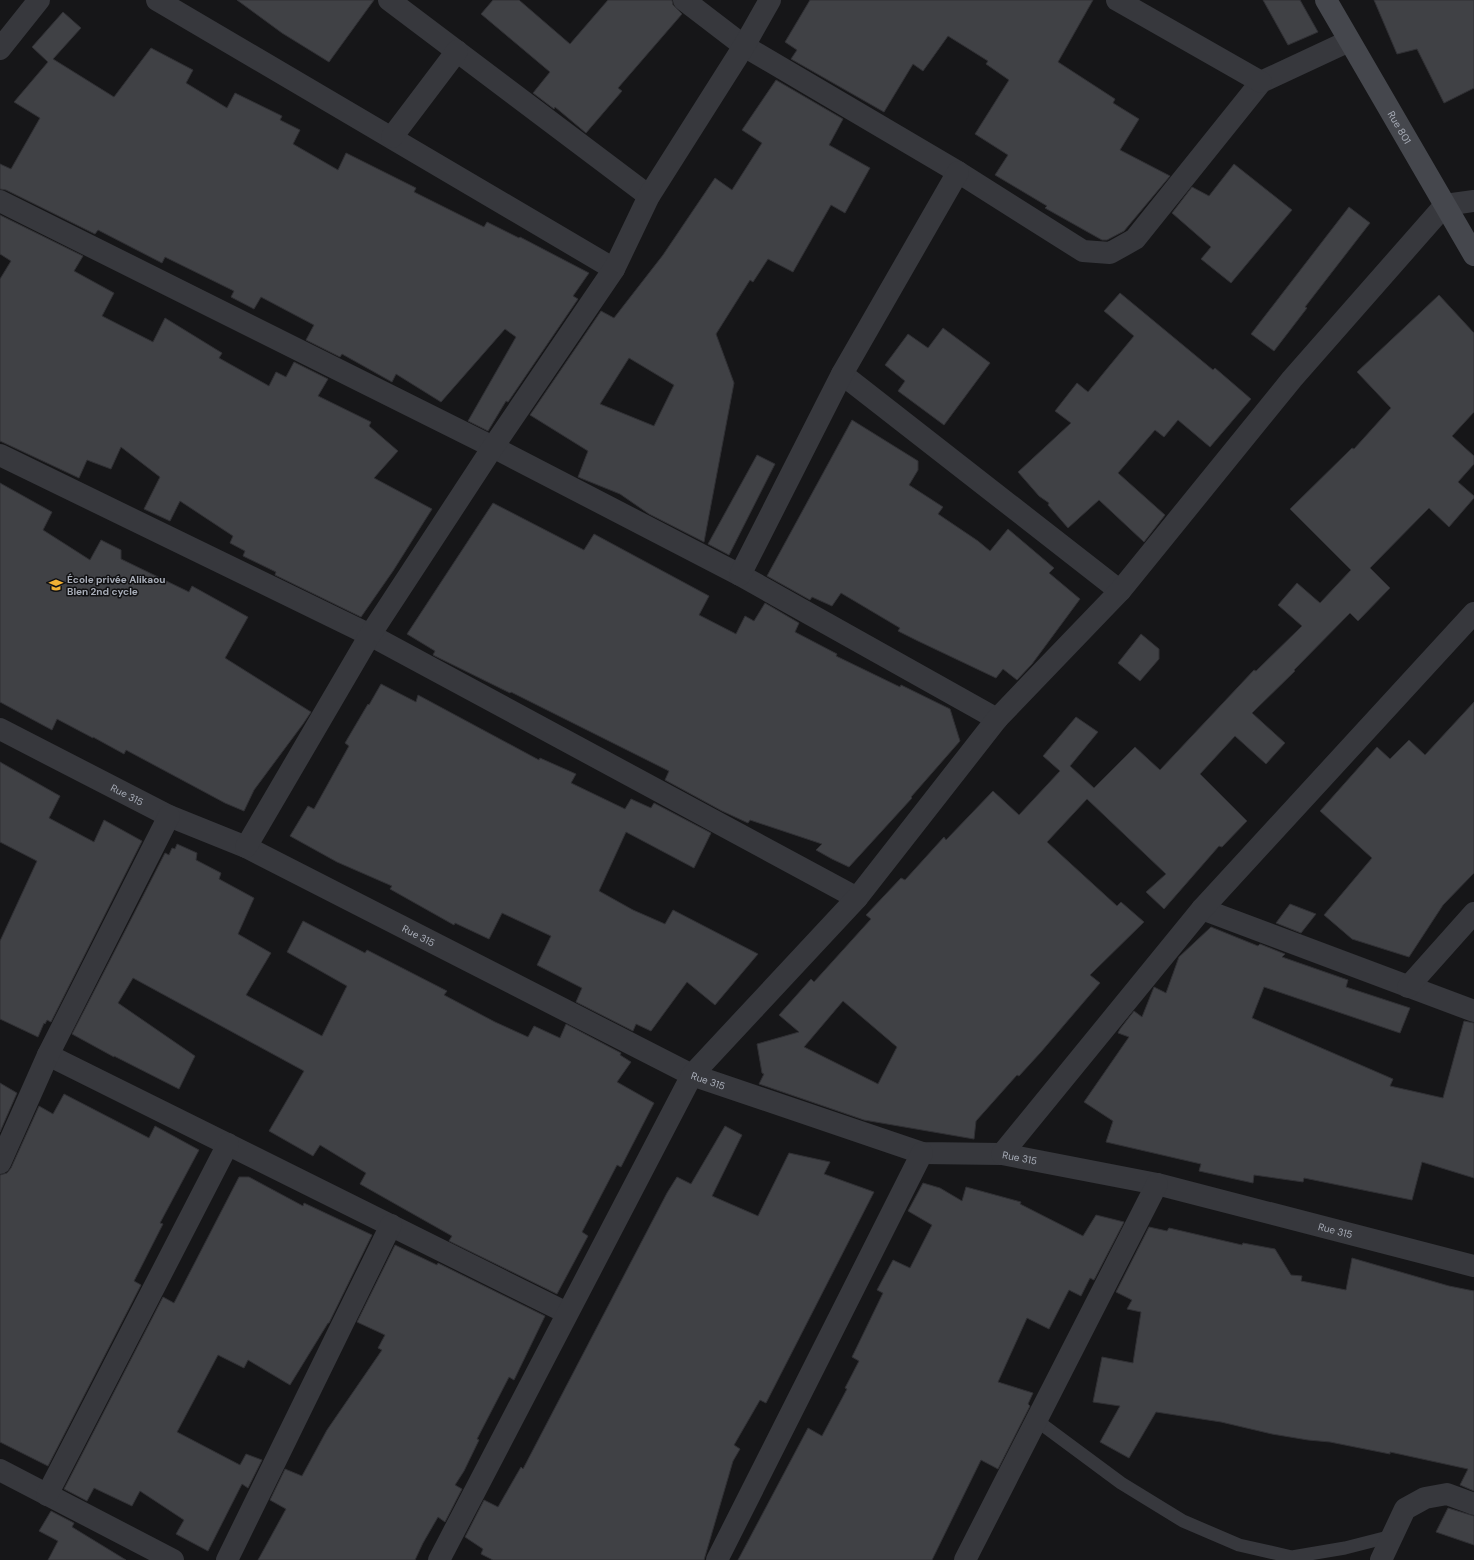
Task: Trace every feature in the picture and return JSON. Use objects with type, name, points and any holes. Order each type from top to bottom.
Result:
[{"type":"street","points":[[157,0],[614,269]]},
{"type":"street","points":[[389,0],[649,196]]},
{"type":"street","points":[[684,0],[744,46],[958,172],[1083,251],[1110,254],[1135,239],[1261,82],[1349,41]]},
{"type":"street","points":[[246,847],[370,635],[493,447],[614,269],[649,196],[744,46],[770,0]]},
{"type":"street","points":[[1117,0],[1261,82]]},
{"type":"street","name":"Rue 801","points":[[1326,0],[1474,255]]},
{"type":"street","points":[[0,49],[31,3]]},
{"type":"street","points":[[392,137],[457,51]]},
{"type":"street","points":[[740,576],[842,374],[958,172]]},
{"type":"street","points":[[0,201],[493,447],[740,576],[997,719]]},
{"type":"street","points":[[439,1560],[692,1075],[857,898],[997,719],[1120,591],[1292,379],[1445,205],[1474,201]]},
{"type":"street","points":[[842,374],[1120,591]]},
{"type":"street","points":[[0,454],[370,635],[857,898]]},
{"type":"street","points":[[1002,1154],[1202,909],[1474,612]]},
{"type":"street","name":"Rue 315","points":[[0,729],[169,816],[246,847],[692,1075],[922,1153],[1002,1154],[1157,1184],[1474,1266]]},
{"type":"street","points":[[0,1163],[48,1055],[169,816]]},
{"type":"street","points":[[1202,909],[1474,1011]]},
{"type":"street","points":[[1408,987],[1474,913]]},
{"type":"street","points":[[48,1055],[568,1313]]},
{"type":"street","points":[[48,1495],[228,1144]]},
{"type":"street","points":[[717,1560],[922,1153]]},
{"type":"street","points":[[965,1560],[1157,1184]]},
{"type":"street","points":[[227,1560],[391,1225]]},
{"type":"street","points":[[0,1470],[173,1560]]},
{"type":"street","points":[[1381,1560],[1405,1509],[1425,1498],[1447,1494],[1474,1504]]},
{"type":"lane","points":[[1036,1420],[1120,1483],[1183,1521],[1239,1545],[1292,1557],[1345,1548],[1392,1536]]},
{"type":"building","points":[[237,0],[374,0],[329,62],[282,33]]},
{"type":"building","points":[[493,0],[519,0],[570,44],[608,0],[672,0],[673,5],[682,14],[618,88],[622,91],[586,133],[555,107],[554,109],[533,93],[550,72],[481,14]]},
{"type":"building","points":[[810,0],[1093,0],[1058,62],[1115,99],[1113,103],[1139,119],[1120,150],[1170,176],[1124,231],[1107,240],[1102,240],[1045,208],[1047,206],[995,175],[1008,155],[975,134],[1009,80],[986,64],[988,61],[948,36],[923,71],[913,64],[884,112],[791,59],[797,50],[785,42]]},
{"type":"building","points":[[1263,0],[1300,0],[1318,32],[1288,45]]},
{"type":"building","points":[[1374,0],[1474,0],[1474,88],[1444,103],[1417,49],[1397,54]]},
{"type":"building","points":[[63,12],[81,28],[53,59],[114,97],[151,48],[193,70],[186,83],[227,108],[235,93],[282,116],[280,120],[300,130],[293,144],[338,170],[346,153],[416,188],[414,192],[484,227],[487,222],[519,238],[520,237],[589,273],[573,296],[578,299],[508,402],[506,401],[488,431],[468,421],[516,337],[505,329],[441,402],[396,374],[392,382],[342,354],[340,357],[306,340],[314,325],[261,297],[254,309],[231,297],[234,291],[165,257],[162,263],[98,230],[95,234],[6,190],[0,189],[0,164],[11,169],[40,118],[14,102],[48,62],[32,47]]},
{"type":"building","points":[[776,80],[843,119],[829,145],[870,168],[845,213],[831,205],[793,272],[768,259],[753,282],[750,280],[716,334],[734,383],[704,542],[649,514],[620,494],[578,477],[588,451],[530,415],[601,311],[614,318],[663,255],[715,178],[732,190],[762,143],[742,130]],"holes":[[[629,358],[674,385],[654,426],[600,404]]]},
{"type":"building","points":[[1234,164],[1292,210],[1231,283],[1201,259],[1211,247],[1172,213],[1192,187],[1209,196]]},
{"type":"building","points":[[1349,207],[1370,223],[1305,307],[1307,308],[1274,351],[1251,334]]},
{"type":"building","points":[[0,215],[83,256],[74,271],[114,293],[102,316],[153,342],[165,318],[222,353],[219,358],[269,386],[276,372],[286,377],[294,362],[328,379],[318,396],[371,422],[369,426],[398,451],[374,478],[432,509],[393,571],[361,617],[275,575],[276,572],[243,556],[245,551],[230,543],[233,536],[180,501],[170,521],[144,509],[160,477],[121,447],[111,469],[87,460],[79,478],[0,441],[0,279],[11,261],[0,254]]},
{"type":"building","points":[[1120,293],[1213,370],[1215,368],[1251,399],[1210,447],[1178,420],[1164,437],[1155,430],[1118,473],[1165,515],[1144,542],[1099,500],[1068,528],[1048,505],[1049,503],[1039,496],[1018,472],[1071,423],[1055,411],[1077,383],[1088,392],[1134,336],[1104,311]]},
{"type":"building","points":[[1439,295],[1474,333],[1474,412],[1452,436],[1474,456],[1474,464],[1458,482],[1474,496],[1474,498],[1449,527],[1429,508],[1370,568],[1390,588],[1358,621],[1350,613],[1294,670],[1295,671],[1252,713],[1285,743],[1266,764],[1235,736],[1200,774],[1247,821],[1222,847],[1219,846],[1164,909],[1146,892],[1166,874],[1087,799],[1047,842],[1117,906],[1121,902],[1144,922],[1090,975],[1100,983],[1041,1052],[1019,1076],[1017,1075],[976,1121],[974,1139],[864,1120],[759,1084],[764,1074],[762,1073],[757,1044],[799,1032],[779,1015],[811,979],[814,982],[871,919],[866,915],[901,878],[905,880],[944,837],[946,840],[993,791],[1019,815],[1060,771],[1043,756],[1076,717],[1098,732],[1070,766],[1094,788],[1135,747],[1160,770],[1254,670],[1256,671],[1302,626],[1278,605],[1297,583],[1320,603],[1351,570],[1290,509],[1352,448],[1354,449],[1391,408],[1357,372]],"holes":[[[843,1001],[897,1047],[878,1084],[804,1047]]]},
{"type":"building","points":[[943,328],[990,363],[944,425],[898,391],[905,381],[885,365],[908,334],[928,348]]},
{"type":"building","points":[[852,420],[918,461],[918,470],[909,485],[943,507],[938,514],[990,551],[1008,529],[1054,568],[1049,573],[1080,599],[1032,664],[1017,680],[1003,669],[996,678],[918,641],[898,631],[900,628],[841,593],[832,606],[812,597],[810,600],[767,576]]},
{"type":"building","points":[[757,455],[775,464],[729,555],[708,544]]},
{"type":"building","points":[[0,483],[52,512],[43,530],[90,560],[101,540],[121,550],[121,559],[189,592],[192,586],[248,617],[225,658],[311,712],[254,790],[244,811],[225,803],[126,750],[124,754],[57,719],[52,730],[0,702]]},
{"type":"building","points":[[493,503],[584,550],[594,534],[709,596],[699,615],[736,634],[745,616],[754,621],[765,603],[799,623],[795,632],[837,654],[836,656],[950,709],[960,741],[911,797],[912,798],[849,867],[816,850],[822,844],[750,820],[748,823],[722,811],[665,780],[669,771],[511,692],[510,693],[433,655],[435,651],[407,634]]},
{"type":"building","points":[[1141,634],[1159,649],[1159,659],[1140,681],[1118,663]]},
{"type":"building","points":[[381,684],[416,702],[418,695],[539,760],[540,758],[576,774],[571,783],[625,809],[631,799],[651,808],[654,803],[711,833],[694,868],[626,832],[599,891],[633,910],[665,924],[673,910],[758,954],[715,1005],[687,982],[651,1031],[636,1024],[633,1031],[576,1002],[582,988],[537,965],[551,936],[502,913],[489,939],[455,923],[454,925],[390,889],[392,886],[337,862],[290,836],[308,806],[314,809],[349,746],[345,743]]},
{"type":"building","points":[[1474,702],[1474,873],[1443,905],[1409,957],[1352,939],[1324,915],[1372,858],[1320,811],[1377,747],[1390,759],[1409,740],[1425,755]]},
{"type":"building","points":[[0,762],[60,796],[49,818],[94,842],[104,820],[142,841],[51,1022],[47,1020],[45,1024],[44,1023],[38,1037],[0,1019],[0,941],[37,861],[0,842]]},
{"type":"building","points":[[177,844],[197,853],[196,860],[221,873],[219,879],[254,898],[238,934],[271,953],[246,995],[322,1036],[347,986],[287,952],[303,921],[365,953],[367,950],[447,991],[444,995],[495,1022],[528,1037],[534,1026],[560,1038],[566,1024],[621,1053],[620,1055],[631,1062],[617,1082],[654,1103],[621,1167],[617,1165],[582,1232],[588,1236],[557,1294],[449,1241],[452,1236],[360,1184],[366,1173],[320,1145],[313,1156],[269,1131],[304,1071],[133,978],[118,1003],[195,1056],[179,1089],[114,1057],[72,1034],[165,853],[169,855],[172,848],[175,849]]},
{"type":"building","points":[[1290,904],[1316,914],[1301,933],[1276,923]]},
{"type":"building","points":[[1211,927],[1258,946],[1260,944],[1285,954],[1282,957],[1348,980],[1346,987],[1410,1008],[1400,1033],[1264,987],[1252,1018],[1393,1079],[1390,1086],[1443,1098],[1464,1021],[1474,1023],[1474,1178],[1422,1162],[1412,1200],[1304,1178],[1303,1182],[1254,1175],[1253,1183],[1199,1171],[1201,1164],[1106,1142],[1113,1121],[1084,1102],[1129,1037],[1118,1033],[1120,1029],[1134,1011],[1142,1017],[1154,987],[1166,993],[1179,957]]},
{"type":"building","points":[[0,1083],[17,1093],[0,1132]]},
{"type":"building","points":[[64,1094],[149,1138],[155,1126],[199,1150],[160,1223],[163,1224],[134,1281],[141,1285],[48,1466],[0,1442],[0,1175],[7,1173],[11,1168],[39,1106],[53,1114]]},
{"type":"building","points":[[725,1126],[742,1135],[712,1196],[758,1216],[789,1153],[830,1162],[824,1174],[874,1192],[766,1403],[760,1400],[734,1445],[740,1449],[733,1461],[704,1560],[493,1560],[481,1554],[483,1549],[465,1537],[484,1500],[498,1507],[521,1467],[523,1469],[667,1193],[677,1177],[691,1184]]},
{"type":"building","points":[[239,1177],[249,1177],[303,1206],[304,1203],[372,1235],[329,1323],[290,1385],[248,1360],[244,1368],[218,1355],[177,1432],[240,1465],[246,1454],[262,1460],[248,1488],[242,1484],[208,1551],[176,1534],[184,1520],[140,1491],[132,1506],[94,1488],[87,1501],[64,1489],[163,1297],[174,1303]]},
{"type":"building","points":[[923,1183],[940,1188],[962,1201],[966,1187],[1021,1202],[1020,1204],[1083,1236],[1096,1215],[1124,1222],[1094,1280],[1090,1278],[1081,1296],[1069,1290],[1049,1329],[1027,1318],[998,1382],[1033,1393],[1028,1404],[1030,1406],[998,1469],[981,1460],[932,1560],[738,1560],[808,1428],[822,1436],[847,1389],[845,1388],[859,1361],[852,1357],[883,1293],[877,1290],[893,1260],[910,1268],[932,1225],[908,1211]]},
{"type":"building","points":[[1149,1227],[1167,1231],[1169,1228],[1242,1245],[1243,1243],[1275,1249],[1291,1275],[1302,1276],[1301,1281],[1346,1290],[1352,1258],[1449,1286],[1474,1291],[1474,1491],[1460,1485],[1468,1469],[1390,1452],[1390,1454],[1330,1442],[1272,1434],[1221,1422],[1156,1412],[1129,1458],[1100,1442],[1120,1406],[1093,1402],[1102,1357],[1133,1363],[1141,1312],[1127,1309],[1132,1300],[1116,1292]]},
{"type":"building","points":[[395,1245],[437,1265],[438,1263],[545,1316],[514,1380],[509,1377],[477,1439],[479,1440],[464,1471],[455,1485],[462,1489],[445,1522],[438,1517],[415,1560],[258,1560],[286,1509],[270,1500],[285,1469],[302,1476],[327,1430],[382,1350],[378,1348],[385,1335],[357,1322]]},
{"type":"building","points":[[1448,1508],[1474,1516],[1474,1545],[1436,1532]]},
{"type":"building","points":[[51,1511],[74,1523],[72,1527],[126,1560],[48,1560],[58,1541],[39,1531]]},
{"type":"place","name":"École privée Alikaou Blen 2nd cycle","points":[[56,585]]}]
